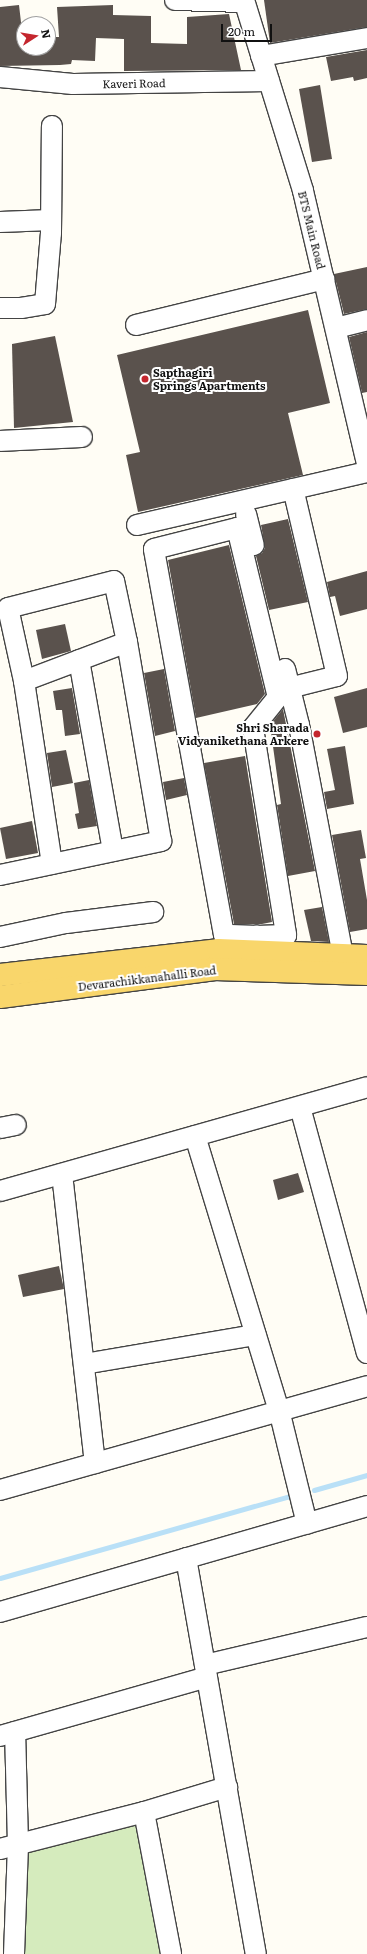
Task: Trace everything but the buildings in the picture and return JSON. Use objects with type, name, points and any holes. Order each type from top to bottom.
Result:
[{"type":"main road","name":"Devarachikkanahalli Road","points":[[0,975],[136,958],[218,950],[255,943],[343,955],[367,956]]},
{"type":"main road","name":"Devarachikkanahalli Road","points":[[0,997],[215,969],[367,974]]},
{"type":"street","points":[[175,0],[244,1]]},
{"type":"street","name":"BTS Main Road","points":[[244,1],[303,191],[336,328],[362,424],[367,464]]},
{"type":"street","points":[[261,56],[367,38]]},
{"type":"street","name":"Kaveri Road","points":[[0,76],[73,84],[269,82]]},
{"type":"street","points":[[0,308],[21,308],[45,304],[51,220],[52,126]]},
{"type":"street","points":[[0,222],[51,220]]},
{"type":"street","points":[[136,326],[324,279]]},
{"type":"street","points":[[336,328],[367,320]]},
{"type":"street","points":[[0,441],[82,437]]},
{"type":"street","points":[[137,525],[367,472]]},
{"type":"street","points":[[290,688],[337,676],[293,489]]},
{"type":"street","points":[[246,514],[290,688],[343,955]]},
{"type":"street","points":[[237,528],[278,697],[252,728],[286,935],[255,943],[224,935],[154,549],[237,528]]},
{"type":"street","points":[[0,875],[161,841],[127,642],[114,581],[8,608],[24,681],[52,864]]},
{"type":"street","points":[[24,681],[127,642]]},
{"type":"street","points":[[79,660],[112,851]]},
{"type":"street","points":[[0,937],[66,923],[152,912]]},
{"type":"street","points":[[0,1191],[367,1087]]},
{"type":"street","points":[[300,1107],[367,1353]]},
{"type":"street","points":[[195,1136],[279,1410],[307,1524]]},
{"type":"street","points":[[62,1174],[95,1463]]},
{"type":"street","points":[[84,1364],[256,1335]]},
{"type":"street","points":[[0,1490],[367,1386]]},
{"type":"street","points":[[0,1612],[367,1506]]},
{"type":"street","points":[[186,1558],[256,1954]]},
{"type":"street","points":[[14,1954],[9,1847],[8,1734],[206,1671],[367,1627]]},
{"type":"street","points":[[9,1847],[144,1812],[227,1787]]},
{"type":"street","points":[[144,1812],[171,1954]]},
{"type":"green space","points":[[138,1823],[163,1954],[25,1954],[26,1852]]},
{"type":"waterway","points":[[314,1490],[367,1475]]},
{"type":"waterway","points":[[0,1578],[290,1496]]},
{"type":"place","name":"Sapthagiri Springs Apartments","points":[[145,379]]},
{"type":"place","name":"Shri Sharada Vidyanikethana Arkere","points":[[317,734]]}]
